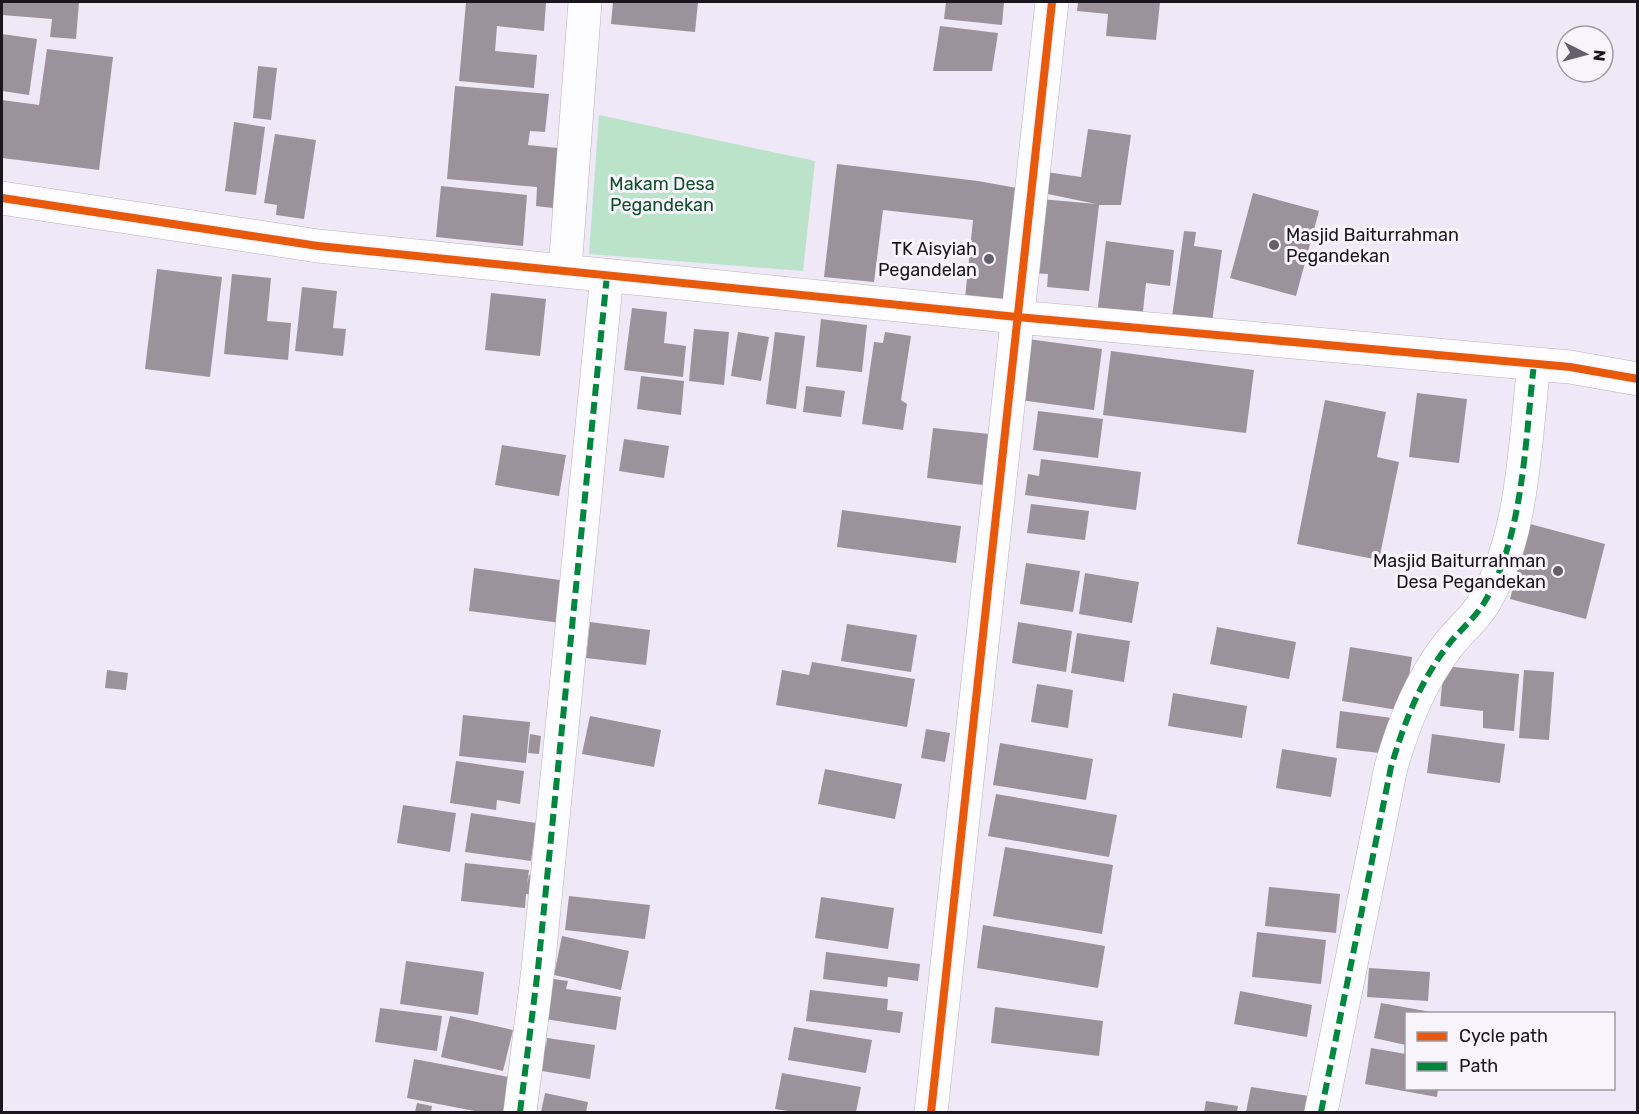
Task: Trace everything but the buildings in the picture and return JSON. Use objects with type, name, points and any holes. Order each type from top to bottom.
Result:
[{"type":"street","points":[[565,270],[585,2]]},
{"type":"street","points":[[931,1113],[1052,2]]},
{"type":"street","points":[[2,198],[318,246],[1017,316],[1570,367],[1638,379]]},
{"type":"street","points":[[520,1113],[538,969],[607,275]]},
{"type":"street","points":[[1321,1113],[1391,767],[1404,724],[1430,671],[1448,645],[1484,604],[1506,558],[1518,503],[1534,364]]},
{"type":"green space","name":"Makam Desa Pegandekan","points":[[599,115],[815,161],[803,271],[589,254]]},
{"type":"marked path","points":[[520,1112],[538,969],[607,275]]},
{"type":"marked path","points":[[1321,1112],[1391,767],[1401,734],[1421,688],[1449,644],[1484,603],[1497,577],[1507,548],[1521,487],[1534,364]]},
{"type":"cycle path","points":[[931,1112],[1052,2]]},
{"type":"cycle path","points":[[2,198],[318,246],[1017,317],[1570,367],[1638,379]]},
{"type":"place","name":"Masjid Baiturrahman Pegandekan","points":[[1274,245]]},
{"type":"place","name":"TK Aisyiah Pegandelan","points":[[989,259]]},
{"type":"place","name":"Masjid Baiturrahman Desa Pegandekan","points":[[1558,571]]}]
